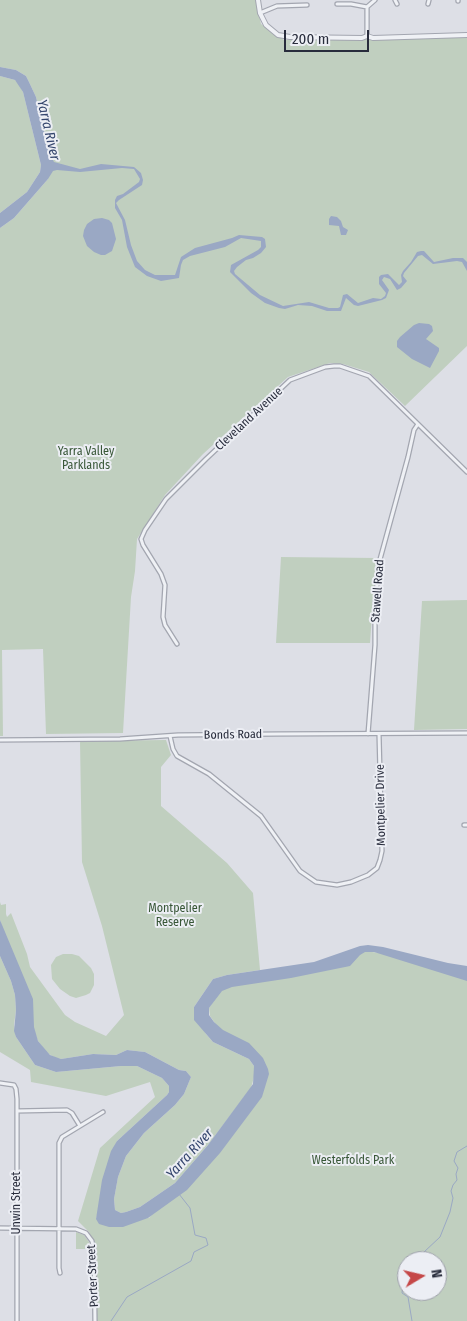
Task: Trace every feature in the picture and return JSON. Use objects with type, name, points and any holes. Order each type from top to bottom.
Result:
[{"type":"street","points":[[258,0],[260,13],[266,25],[282,36],[353,38],[368,36],[373,38],[467,35]]},
{"type":"street","points":[[367,7],[375,0]]},
{"type":"street","points":[[395,0],[397,4]]},
{"type":"street","points":[[337,4],[367,7]]},
{"type":"street","points":[[260,13],[277,6],[307,5]]},
{"type":"street","points":[[367,7],[368,36]]},
{"type":"street","name":"Cleveland Avenue","points":[[177,644],[165,625],[163,618],[165,585],[161,574],[141,539],[166,500],[206,459],[290,380],[325,367],[334,366],[340,366],[369,376],[467,472]]},
{"type":"street","name":"Stawell Road","points":[[368,734],[375,645],[378,563],[414,430],[418,424]]},
{"type":"street","name":"Bonds Road","points":[[0,740],[467,733]]},
{"type":"street","name":"Montpelier Drive","points":[[170,736],[177,756],[209,774],[261,816],[300,871],[316,882],[333,885],[345,884],[368,875],[377,868],[380,860],[382,851],[379,734]]},
{"type":"street","name":"Unwin Street","points":[[0,1083],[14,1085],[17,1092],[17,1321]]},
{"type":"street","points":[[17,1111],[67,1110],[72,1113],[80,1126]]},
{"type":"street","points":[[60,1273],[58,1268],[59,1142],[62,1137],[103,1112]]},
{"type":"street","points":[[0,1228],[59,1228]]},
{"type":"street","name":"Porter Street","points":[[59,1228],[80,1230],[91,1239],[94,1250],[94,1321]]},
{"type":"green space","name":"Yarra Valley Parklands","points":[[0,0],[256,0],[261,24],[284,40],[467,37],[467,346],[405,406],[369,372],[343,364],[330,363],[288,377],[203,454],[165,495],[137,539],[131,597],[123,733],[46,734],[43,649],[2,650],[3,736],[0,736],[0,228],[14,218],[48,179],[49,152],[36,97],[26,76],[16,70],[0,67]]},
{"type":"green space","points":[[0,76],[15,80],[23,92],[41,165],[40,172],[27,192],[0,213]]},
{"type":"green space","points":[[281,557],[376,558],[370,643],[276,643]]},
{"type":"green space","points":[[467,600],[467,729],[414,730],[422,601]]},
{"type":"green space","name":"Montpelier Reserve","points":[[166,740],[171,755],[161,767],[161,806],[227,863],[253,893],[260,970],[213,979],[194,1007],[206,1034],[213,1042],[249,1059],[254,1066],[254,1077],[251,1088],[208,1145],[175,1183],[140,1207],[121,1213],[115,1210],[114,1199],[118,1177],[126,1156],[144,1133],[175,1105],[184,1094],[191,1077],[186,1071],[179,1070],[145,1052],[127,1050],[116,1055],[93,1054],[61,1059],[55,1058],[46,1052],[35,1034],[0,920],[0,902],[1,905],[6,904],[7,917],[11,913],[30,967],[65,1015],[75,1022],[106,1036],[124,1015],[102,926],[82,862],[80,741]]},
{"type":"green space","name":"Westerfolds Park","points":[[363,951],[381,953],[467,976],[467,1321],[97,1321],[97,1250],[89,1232],[78,1221],[100,1148],[155,1097],[150,1082],[106,1096],[31,1082],[30,1070],[0,1052],[0,956],[15,995],[14,1025],[16,1037],[35,1065],[56,1072],[137,1066],[162,1078],[169,1086],[167,1095],[117,1141],[96,1219],[149,1218],[268,1073],[217,1026],[210,1016],[209,1008],[222,987]]},
{"type":"green space","points":[[63,954],[79,956],[91,968],[94,974],[94,985],[90,993],[76,998],[70,996],[60,989],[52,979],[51,965],[56,957]]},
{"type":"green space","points":[[76,1232],[84,1235],[91,1249],[76,1249]]},
{"type":"water","points":[[0,67],[16,70],[26,76],[36,97],[49,152],[54,162],[80,169],[101,164],[134,167],[141,173],[142,185],[116,203],[125,220],[137,261],[145,270],[155,275],[175,275],[181,257],[195,248],[239,235],[262,237],[265,239],[266,247],[261,253],[246,260],[237,267],[234,271],[235,274],[260,295],[283,306],[309,302],[329,308],[338,308],[340,307],[343,295],[347,294],[358,303],[373,298],[381,299],[386,293],[379,284],[379,277],[388,274],[399,285],[402,282],[401,275],[403,271],[417,252],[421,251],[424,251],[434,262],[463,258],[467,262],[467,271],[462,262],[433,264],[422,255],[418,256],[404,273],[403,276],[407,281],[401,288],[397,290],[390,279],[384,277],[382,280],[389,290],[386,298],[382,300],[358,306],[346,298],[341,311],[327,311],[312,306],[298,305],[285,309],[265,303],[251,293],[230,272],[231,265],[261,247],[261,241],[241,238],[225,247],[190,256],[183,260],[179,278],[161,281],[147,276],[135,267],[127,247],[122,220],[115,208],[117,196],[123,194],[139,182],[140,179],[134,169],[122,168],[80,172],[53,171],[14,218],[0,228],[0,213],[27,192],[40,172],[41,165],[23,92],[15,80],[0,76]]},
{"type":"water","points":[[331,216],[337,217],[341,221],[343,227],[348,230],[346,235],[341,235],[339,226],[329,225]]},
{"type":"water","points":[[102,218],[112,223],[116,239],[112,251],[105,255],[94,252],[87,246],[83,236],[87,224],[94,219]]},
{"type":"water","points":[[419,323],[432,326],[433,331],[426,339],[439,348],[430,368],[412,359],[397,347],[397,341],[400,337]]},
{"type":"water","points":[[0,920],[33,999],[34,1027],[38,1041],[50,1055],[61,1059],[93,1054],[116,1055],[127,1050],[145,1052],[179,1070],[186,1071],[191,1077],[184,1094],[175,1105],[144,1133],[126,1156],[118,1177],[114,1199],[115,1210],[121,1213],[140,1207],[175,1183],[208,1145],[253,1084],[254,1066],[249,1059],[213,1042],[194,1020],[194,1007],[213,979],[227,975],[314,962],[368,945],[467,966],[467,981],[374,952],[365,952],[350,966],[232,987],[222,991],[209,1008],[209,1015],[223,1030],[249,1043],[263,1058],[269,1074],[262,1097],[220,1153],[187,1190],[148,1218],[123,1227],[109,1227],[99,1224],[96,1219],[102,1180],[111,1151],[117,1141],[167,1095],[169,1086],[162,1078],[137,1066],[56,1072],[35,1065],[14,1031],[15,995],[0,956]]},
{"type":"waterway","points":[[425,1251],[440,1237],[450,1212],[453,1198],[451,1191],[457,1180],[458,1168],[454,1161],[457,1152],[467,1146]]},
{"type":"waterway","points":[[111,1321],[127,1297],[191,1261],[194,1252],[208,1245],[206,1238],[195,1235],[190,1208],[179,1194]]},
{"type":"waterway","points":[[409,1301],[412,1321]]},
{"type":"water label","name":"Yarra River","points":[[48,130]]},
{"type":"water label","name":"Yarra River","points":[[190,1154]]}]
